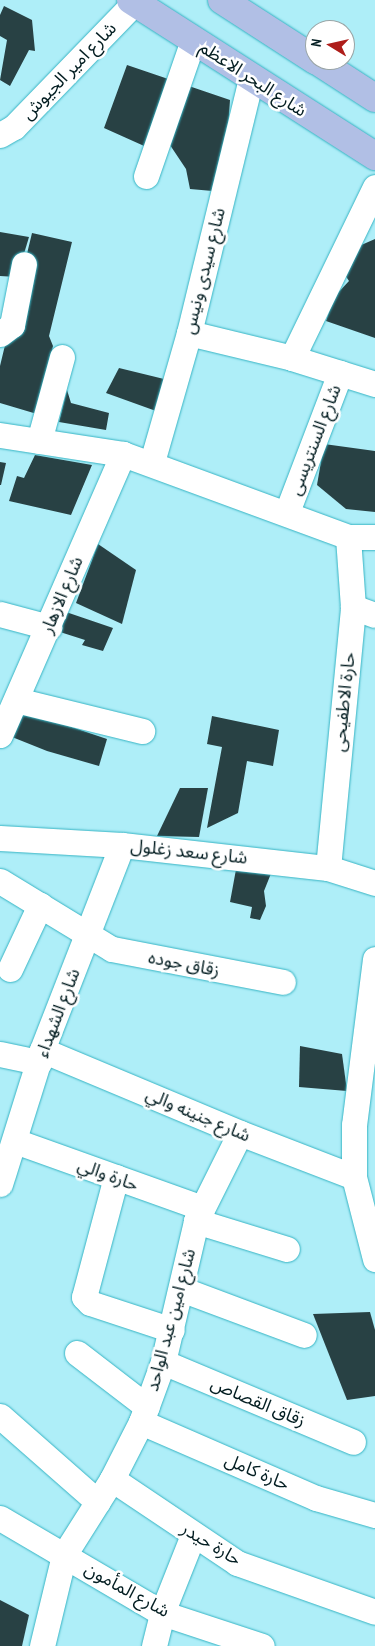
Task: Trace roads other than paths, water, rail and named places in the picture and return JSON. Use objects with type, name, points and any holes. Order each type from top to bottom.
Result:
[{"type":"main road","points":[[222,0],[305,54]]},
{"type":"main road","name":"شارع البحر الاعظم","points":[[133,1],[375,156]]},
{"type":"main road","points":[[331,70],[375,98]]},
{"type":"street","name":"شارع امير الجيوش","points":[[0,135],[14,127],[133,1]]},
{"type":"street","points":[[146,176],[193,40]]},
{"type":"street","name":"شارع سيدى ونيس","points":[[152,462],[189,333],[252,78]]},
{"type":"street","points":[[292,358],[375,187]]},
{"type":"street","points":[[0,334],[12,325],[24,264]]},
{"type":"street","name":"شارع السنتريسى","points":[[189,333],[292,358],[340,373],[287,512]]},
{"type":"street","points":[[39,441],[62,357]]},
{"type":"street","points":[[340,373],[375,384]]},
{"type":"street","points":[[0,435],[123,454],[152,462],[287,512],[348,537],[375,537]]},
{"type":"street","name":"شارع الازهار","points":[[0,735],[49,627],[123,454]]},
{"type":"street","name":"حارة الاطفيحى","points":[[328,868],[364,611],[348,537]]},
{"type":"street","points":[[0,614],[49,627]]},
{"type":"street","points":[[16,700],[142,731]]},
{"type":"street","name":"شارع سعد زغلول","points":[[0,838],[122,845],[328,868],[375,884]]},
{"type":"street","name":"شارع الشهداء","points":[[0,1184],[8,1149],[41,1056],[122,845]]},
{"type":"street","name":"زقاق جوده","points":[[0,881],[112,949],[284,982]]},
{"type":"street","points":[[10,969],[40,905]]},
{"type":"street","points":[[375,959],[364,1127],[362,1190],[375,1260]]},
{"type":"street","name":"شارع جنينه والي","points":[[0,1054],[41,1056],[240,1133],[362,1190]]},
{"type":"street","name":"شارع امين عبد الواحد","points":[[42,1646],[64,1555],[112,1479],[144,1414],[163,1362],[172,1330],[199,1215],[240,1133]]},
{"type":"street","name":"حارة والي","points":[[8,1149],[116,1177],[199,1215],[287,1249]]},
{"type":"street","points":[[116,1177],[84,1292],[90,1303],[172,1330]]},
{"type":"street","points":[[181,1289],[304,1334]]},
{"type":"street","name":"حارة كامل","points":[[77,1352],[144,1414],[316,1498],[375,1515]]},
{"type":"street","name":"زقاق القصاص","points":[[163,1362],[353,1442]]},
{"type":"street","points":[[0,1416],[98,1502]]},
{"type":"street","name":"حارة حيدر","points":[[112,1479],[237,1563],[375,1612]]},
{"type":"street","name":"شارع المأمون","points":[[0,1518],[162,1613],[262,1646]]},
{"type":"street","points":[[154,1646],[162,1613],[193,1535]]}]
